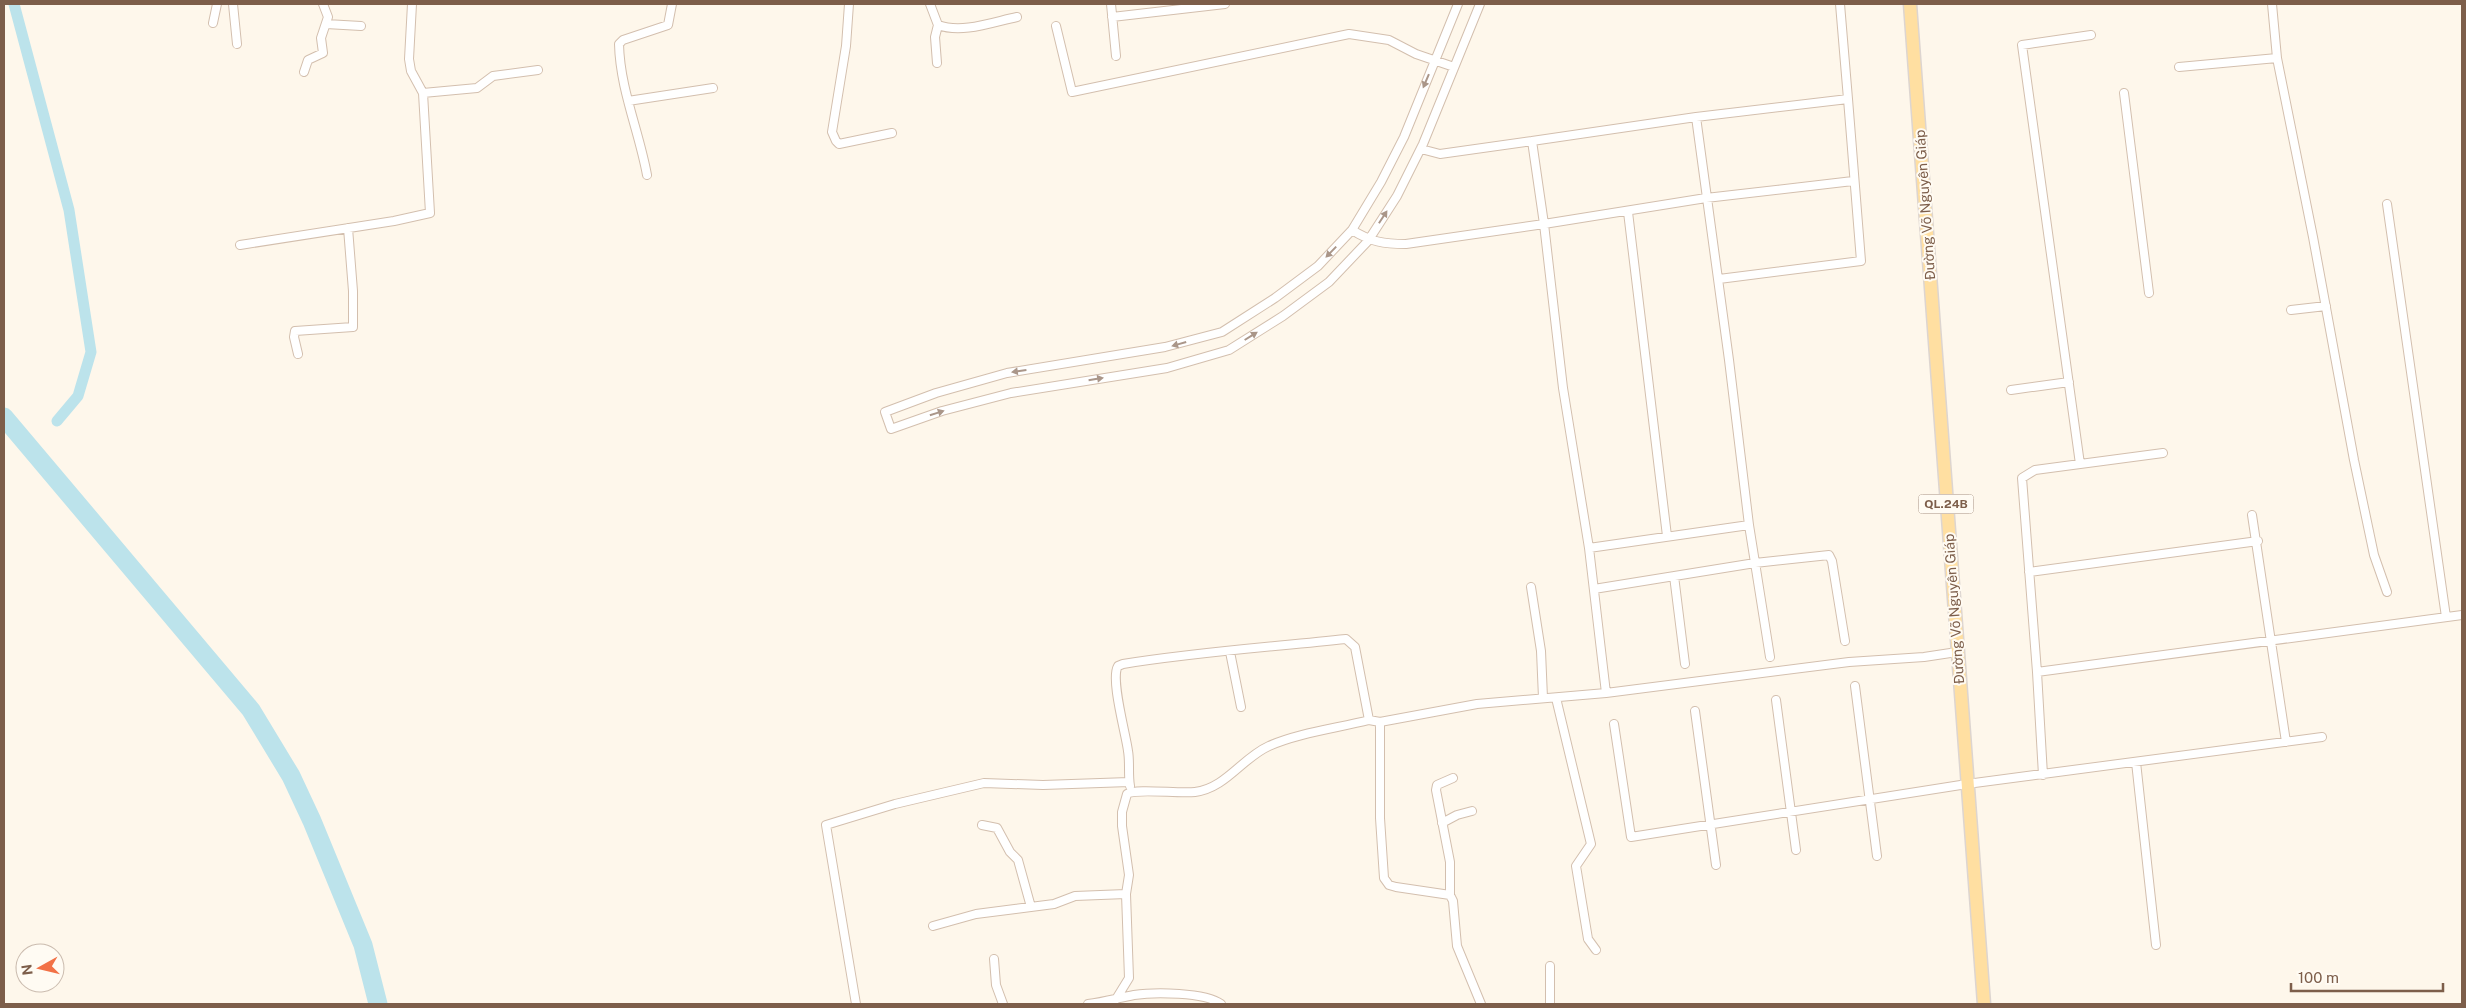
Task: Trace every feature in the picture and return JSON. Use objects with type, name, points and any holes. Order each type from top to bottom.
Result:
[{"type":"main road","name":"Đường Võ Nguyên Giáp","points":[[1910,4],[1984,1004]]},
{"type":"street","points":[[213,23],[217,4]]},
{"type":"street","points":[[234,4],[237,44]]},
{"type":"street","points":[[304,72],[308,60],[323,53],[321,38],[328,17],[323,4]]},
{"type":"street","points":[[240,244],[348,228],[430,213],[422,93],[411,71],[408,59],[412,4]]},
{"type":"street","points":[[646,175],[642,149],[628,102],[620,57],[620,44],[623,40],[668,26],[672,4]]},
{"type":"street","points":[[849,4],[846,46],[834,113],[833,136],[839,144],[892,134]]},
{"type":"street","points":[[930,4],[938,25],[935,37],[936,63]]},
{"type":"street","points":[[1111,4],[1116,56]]},
{"type":"street","points":[[1112,17],[1225,4]]},
{"type":"street","points":[[1458,4],[1404,137],[1381,182],[1352,230],[1318,266],[1275,298],[1222,332],[1165,347],[1007,373],[936,393],[885,412],[891,429],[942,411],[1010,393],[1167,368],[1229,350],[1283,316],[1329,282],[1368,241],[1397,196],[1421,149],[1480,4]]},
{"type":"street","points":[[1719,280],[1861,261],[1840,4]]},
{"type":"street","points":[[2272,4],[2277,58],[2368,530],[2380,575],[2387,592]]},
{"type":"street","points":[[938,25],[961,28],[1017,17]]},
{"type":"street","points":[[326,24],[361,26]]},
{"type":"street","points":[[1056,26],[1072,92],[1349,34],[1389,40],[1454,68]]},
{"type":"street","points":[[2080,464],[2022,45],[2091,35]]},
{"type":"street","points":[[2179,67],[2277,58]]},
{"type":"street","points":[[422,93],[478,88],[493,76],[538,70]]},
{"type":"street","points":[[628,102],[713,88]]},
{"type":"street","points":[[2124,93],[2149,292]]},
{"type":"street","points":[[1421,149],[1440,154],[1696,117],[1848,99]]},
{"type":"street","points":[[1696,117],[1719,280],[1749,524],[1770,657]]},
{"type":"street","points":[[1532,140],[1563,388],[1589,548],[1606,693]]},
{"type":"street","points":[[1352,230],[1368,241],[1384,244],[1406,244],[1628,212],[1706,198],[1854,181]]},
{"type":"street","points":[[2387,204],[2446,617]]},
{"type":"street","points":[[1628,212],[1667,536]]},
{"type":"street","points":[[298,354],[294,337],[296,331],[353,327],[353,291],[348,228]]},
{"type":"street","points":[[2291,310],[2326,306]]},
{"type":"street","points":[[2011,390],[2068,382]]},
{"type":"street","points":[[2043,774],[2038,672],[2022,478],[2034,470],[2163,453]]},
{"type":"street","points":[[2252,515],[2258,541],[2286,742]]},
{"type":"street","points":[[1589,548],[1749,524]]},
{"type":"street","points":[[2029,572],[2258,541]]},
{"type":"street","points":[[1594,589],[1755,563],[1829,555],[1832,561],[1845,641]]},
{"type":"street","points":[[1674,576],[1685,664]]},
{"type":"street","points":[[1531,587],[1541,651],[1543,698]]},
{"type":"street","points":[[2038,672],[2462,615]]},
{"type":"street","points":[[1132,791],[1128,750],[1121,721],[1116,675],[1118,666],[1186,654],[1230,652],[1346,639],[1355,646],[1369,720]]},
{"type":"street","points":[[1230,652],[1241,707]]},
{"type":"street","points":[[1113,1003],[1129,978],[1126,894],[1129,875],[1122,812],[1127,794],[1132,791],[1164,794],[1196,792],[1225,779],[1267,746],[1369,720],[1380,722],[1477,704],[1606,693],[1849,662],[1924,657],[1957,652]]},
{"type":"street","points":[[1855,686],[1877,856]]},
{"type":"street","points":[[1556,698],[1590,844],[1576,866],[1588,939],[1596,950]]},
{"type":"street","points":[[1776,700],[1796,850]]},
{"type":"street","points":[[1694,711],[1716,865]]},
{"type":"street","points":[[1380,722],[1380,818],[1384,878],[1389,885],[1396,887],[1450,895]]},
{"type":"street","points":[[1614,724],[1631,838],[1967,784],[2322,737]]},
{"type":"street","points":[[2136,762],[2156,945]]},
{"type":"street","points":[[1453,778],[1437,785],[1450,862],[1450,895],[1453,902],[1457,946],[1481,1004]]},
{"type":"street","points":[[856,1004],[826,825],[895,804],[984,783],[1043,785],[1130,782]]},
{"type":"street","points":[[1442,823],[1472,810]]},
{"type":"street","points":[[982,825],[997,828],[1010,852],[1018,860],[1030,907]]},
{"type":"street","points":[[933,926],[976,914],[1054,904],[1075,896],[1126,894]]},
{"type":"street","points":[[994,959],[996,985],[1002,1004]]},
{"type":"street","points":[[1550,966],[1550,1004]]},
{"type":"street","points":[[1088,1004],[1113,1003],[1134,995],[1188,995],[1222,1004]]},
{"type":"waterway","points":[[14,4],[69,210],[91,352],[78,396],[57,421]]},
{"type":"waterway","points":[[4,417],[251,710],[291,776],[312,821],[363,945],[378,1004]]}]
